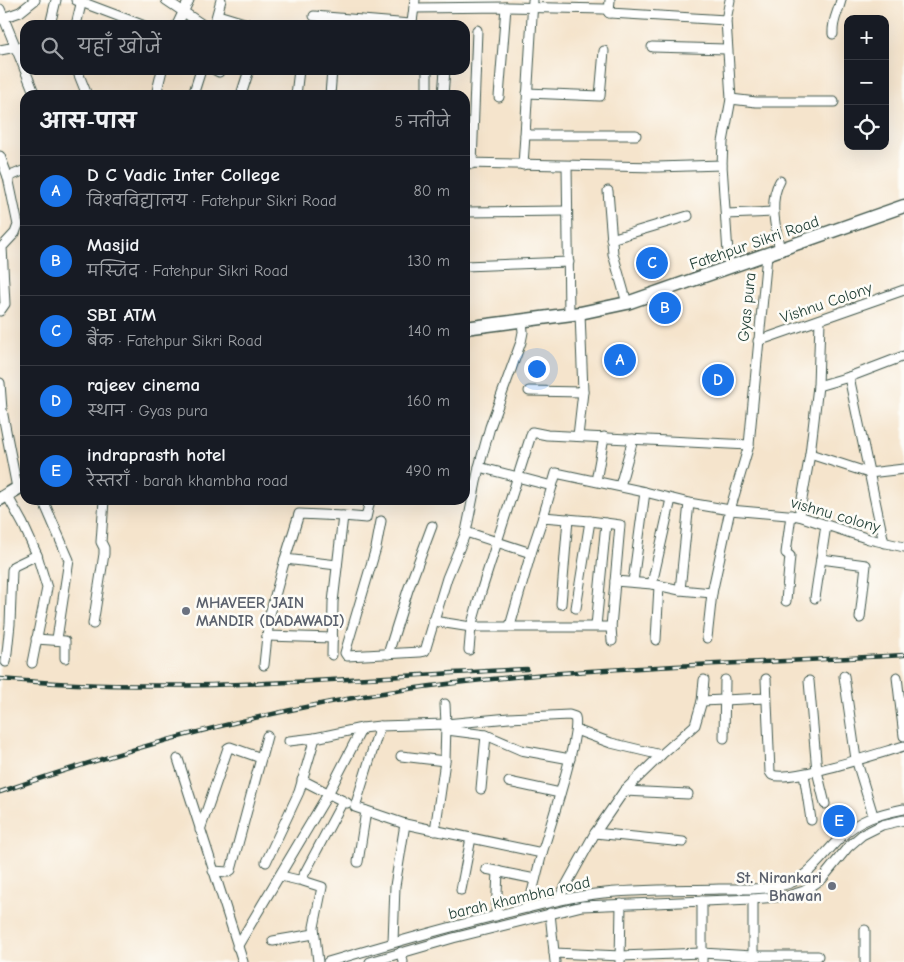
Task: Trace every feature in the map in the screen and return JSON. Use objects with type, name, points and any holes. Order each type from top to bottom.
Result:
[{"type":"main road","name":"Fatehpur Sikri Road","points":[[470,327],[575,313],[627,303],[904,206]]},
{"type":"street","points":[[2,19],[20,12],[35,0]]},
{"type":"street","points":[[51,20],[56,0]]},
{"type":"street","points":[[166,0],[196,20]]},
{"type":"street","points":[[180,20],[189,0]]},
{"type":"street","points":[[216,20],[222,0]]},
{"type":"street","points":[[609,13],[610,0]]},
{"type":"street","points":[[730,0],[726,20],[730,99],[723,142],[722,166],[730,268]]},
{"type":"street","points":[[833,34],[834,18],[839,10],[841,0]]},
{"type":"street","points":[[77,20],[80,1],[129,20]]},
{"type":"street","points":[[412,20],[414,4],[533,4],[605,9],[609,13],[726,20]]},
{"type":"street","points":[[523,165],[533,4]]},
{"type":"street","points":[[500,97],[507,5]]},
{"type":"street","points":[[0,9],[2,19],[20,46]]},
{"type":"street","points":[[218,15],[234,20]]},
{"type":"street","points":[[314,16],[329,20]]},
{"type":"street","points":[[470,133],[477,30]]},
{"type":"street","points":[[0,50],[20,47]]},
{"type":"street","points":[[652,47],[728,49]]},
{"type":"street","points":[[527,93],[600,96],[604,51]]},
{"type":"street","points":[[27,75],[33,90]]},
{"type":"street","points":[[79,75],[85,90]]},
{"type":"street","points":[[157,90],[161,75]]},
{"type":"street","points":[[195,90],[199,75]]},
{"type":"street","points":[[243,90],[247,75]]},
{"type":"street","points":[[297,90],[298,75]]},
{"type":"street","points":[[330,90],[332,75]]},
{"type":"street","points":[[427,90],[428,75]]},
{"type":"street","points":[[443,90],[445,75]]},
{"type":"street","points":[[730,99],[756,102],[834,102]]},
{"type":"street","points":[[525,134],[636,135]]},
{"type":"street","points":[[0,156],[8,177],[18,224],[15,233],[1,247],[5,304],[0,311]]},
{"type":"street","points":[[470,163],[567,166],[722,166]]},
{"type":"street","points":[[567,166],[566,211],[569,262],[583,392],[578,436]]},
{"type":"street","points":[[8,177],[20,172]]},
{"type":"street","points":[[780,181],[775,192],[774,212],[780,251]]},
{"type":"street","points":[[608,191],[613,254],[627,303]]},
{"type":"street","points":[[470,212],[566,211]]},
{"type":"street","points":[[726,214],[774,212]]},
{"type":"street","points":[[611,239],[688,216]]},
{"type":"street","name":"Gyas pura","points":[[706,638],[712,593],[730,510],[749,445],[767,255]]},
{"type":"street","points":[[470,266],[569,262]]},
{"type":"street","name":"Vishnu Colony","points":[[758,341],[904,290]]},
{"type":"street","points":[[381,521],[376,548],[345,653],[347,656],[420,652],[425,650],[447,578],[466,532],[479,467],[490,428],[521,342],[523,332],[522,320]]},
{"type":"street","points":[[786,601],[790,556],[786,552],[810,454],[818,386],[820,320]]},
{"type":"street","points":[[818,386],[849,377],[904,356]]},
{"type":"street","points":[[849,377],[884,544]]},
{"type":"street","points":[[0,383],[12,492],[23,524],[37,555],[47,588],[32,663]]},
{"type":"street","points":[[529,391],[583,392]]},
{"type":"street","points":[[469,650],[471,626],[532,432],[604,438],[749,445]]},
{"type":"street","points":[[596,481],[604,438]]},
{"type":"street","points":[[620,486],[633,439]]},
{"type":"street","points":[[810,454],[869,473],[904,468]]},
{"type":"street","points":[[479,467],[552,486],[510,626]]},
{"type":"street","name":"vishnu colony","points":[[552,486],[556,472],[690,503],[730,510],[795,516],[884,544],[904,547]]},
{"type":"street","points":[[633,582],[645,492]]},
{"type":"street","points":[[656,640],[655,585],[671,499]]},
{"type":"street","points":[[680,590],[690,503]]},
{"type":"street","points":[[45,505],[69,560],[57,639]]},
{"type":"street","points":[[93,624],[104,554],[101,542],[104,505]]},
{"type":"street","points":[[264,665],[270,614],[299,514],[366,518],[369,505]]},
{"type":"street","points":[[332,655],[333,602],[343,516]]},
{"type":"street","points":[[543,518],[620,525],[614,581],[612,641]]},
{"type":"street","points":[[561,604],[568,519]]},
{"type":"street","points":[[576,608],[590,521]]},
{"type":"street","points":[[596,626],[606,523]]},
{"type":"street","points":[[815,598],[826,525]]},
{"type":"street","points":[[388,654],[408,590],[432,526]]},
{"type":"street","points":[[466,532],[531,553]]},
{"type":"street","points":[[6,662],[10,624],[12,570],[14,566],[37,555]]},
{"type":"street","points":[[285,559],[337,565]]},
{"type":"street","points":[[821,559],[866,565],[860,618]]},
{"type":"street","points":[[614,581],[712,593]]},
{"type":"street","points":[[433,621],[471,626],[611,627]]},
{"type":"street","points":[[267,636],[333,638]]},
{"type":"street","points":[[36,639],[66,641],[65,658]]},
{"type":"street","points":[[844,676],[856,759],[873,816]]},
{"type":"street","points":[[897,677],[904,736]]},
{"type":"street","points":[[766,679],[770,772],[772,775],[804,774],[904,746]]},
{"type":"street","points":[[558,900],[595,833],[624,792],[661,755],[695,725],[702,701],[704,680]]},
{"type":"street","points":[[724,738],[725,680]]},
{"type":"street","points":[[809,681],[817,770],[825,804]]},
{"type":"street","points":[[702,701],[766,698]]},
{"type":"street","points":[[435,831],[445,761],[446,727],[444,704]]},
{"type":"street","points":[[289,741],[380,726],[446,727],[509,718],[569,715],[575,717],[576,730],[570,759],[528,908]]},
{"type":"street","points":[[354,806],[380,726]]},
{"type":"street","points":[[446,727],[486,735],[521,750],[570,759]]},
{"type":"street","points":[[238,948],[328,794],[362,728]]},
{"type":"street","points":[[576,730],[610,742],[661,755]]},
{"type":"street","points":[[481,789],[486,735]]},
{"type":"street","points":[[213,871],[228,872],[231,870],[267,736]]},
{"type":"street","points":[[266,862],[299,792],[315,738]]},
{"type":"street","points":[[200,830],[228,748],[230,747],[261,758]]},
{"type":"street","points":[[401,756],[445,761]]},
{"type":"street","points":[[178,759],[243,962]]},
{"type":"street","points":[[804,774],[811,820]]},
{"type":"street","points":[[302,780],[342,801],[405,824],[542,853]]},
{"type":"street","points":[[509,782],[560,793]]},
{"type":"street","points":[[624,792],[688,794]]},
{"type":"street","points":[[300,880],[342,801]]},
{"type":"street","name":"barah khambha road","points":[[328,962],[393,942],[558,900],[596,894],[659,890],[746,889],[785,885],[800,878],[810,870],[840,838],[856,825],[873,816],[904,808]]},
{"type":"street","points":[[358,862],[366,811]]},
{"type":"street","name":"barah khambha road","points":[[370,962],[401,952],[582,906],[788,896],[804,891],[822,880],[848,847],[862,834],[882,825],[904,820]]},
{"type":"street","points":[[393,942],[395,886],[405,824]]},
{"type":"street","points":[[595,833],[683,842]]},
{"type":"street","points":[[461,890],[471,838]]},
{"type":"street","points":[[486,869],[535,879]]},
{"type":"street","points":[[496,916],[498,871]]},
{"type":"street","points":[[281,876],[322,887],[314,934],[318,962]]},
{"type":"street","points":[[753,899],[753,959]]},
{"type":"street","points":[[702,901],[702,957]]},
{"type":"street","points":[[620,959],[621,904]]},
{"type":"street","points":[[550,913],[554,958],[702,957],[753,959],[818,956]]},
{"type":"street","points":[[865,930],[865,962]]},
{"type":"street","points":[[273,941],[314,934]]},
{"type":"street","points":[[401,952],[403,962]]},
{"type":"railway","points":[[0,792],[148,745],[249,719],[350,698],[402,690],[464,682],[590,671],[904,655]]},
{"type":"railway","points":[[0,679],[66,684],[198,685],[527,669]]},
{"type":"place","name":"SBI ATM","points":[[652,263]]},
{"type":"place","name":"Masjid","points":[[665,308]]},
{"type":"place","name":"D C Vadic Inter College","points":[[620,360]]},
{"type":"place","name":"rajeev cinema","points":[[718,380]]},
{"type":"place","name":"MHAVEER JAIN MANDIR (DADAWADI)","points":[[186,611]]},
{"type":"place","name":"indraprasth hotel","points":[[839,821]]},
{"type":"place","name":"St. Nirankari Bhawan","points":[[832,886]]}]
